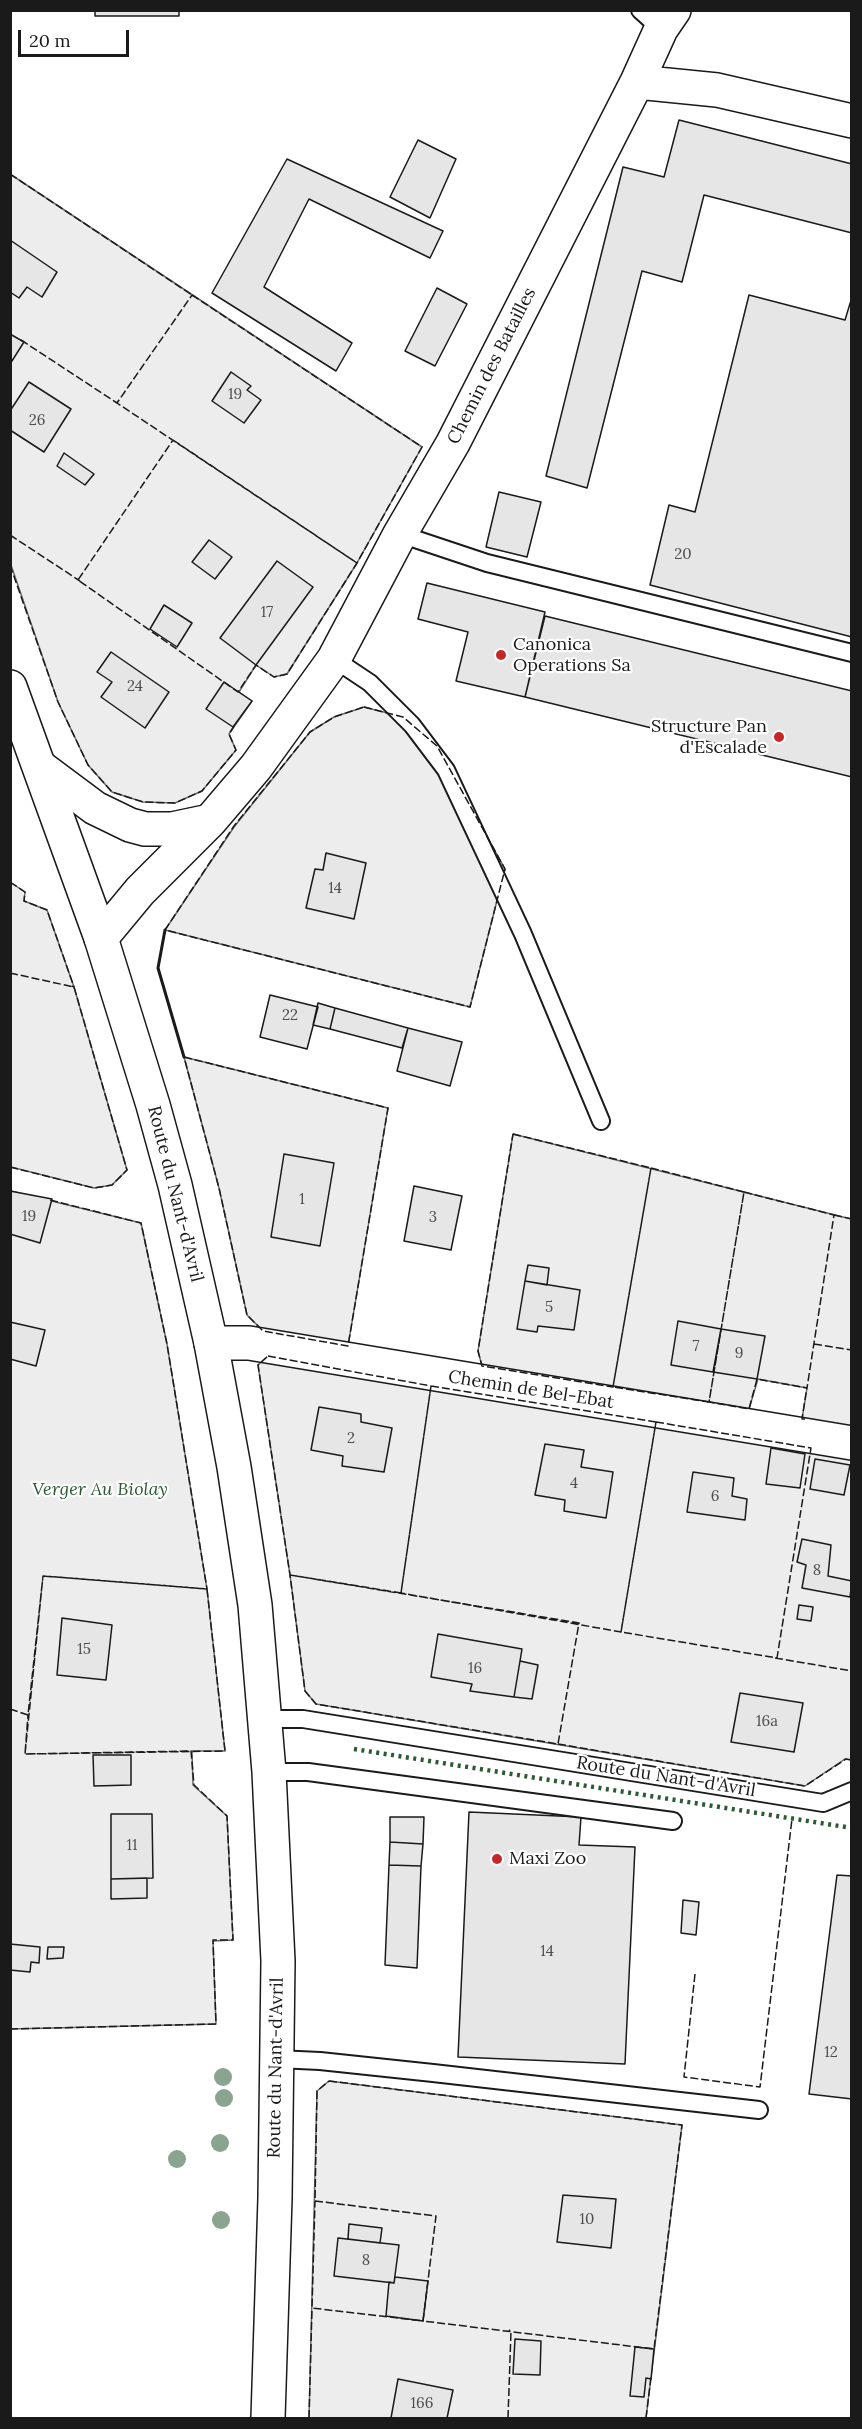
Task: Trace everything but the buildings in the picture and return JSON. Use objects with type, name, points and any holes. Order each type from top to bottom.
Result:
[{"type":"street","name":"Chemin des Batailles","points":[[101,938],[140,891],[210,821],[256,767],[334,659],[400,534],[453,443],[637,82],[658,17]]},
{"type":"street","points":[[637,82],[717,90],[852,121]]},
{"type":"street","name":"Route du Nant-d'Avril","points":[[10,687],[101,938],[153,1105],[175,1185],[211,1343],[234,1467],[255,1605],[269,1772],[278,1961],[268,2418]]},
{"type":"street","points":[[40,767],[95,808],[130,825],[145,829],[172,829],[210,821]]},
{"type":"street","name":"Chemin de Bel-Ebat","points":[[211,1343],[249,1343],[852,1443]]},
{"type":"lane","points":[[400,534],[487,563],[852,653]]},
{"type":"lane","points":[[334,659],[370,683],[412,725],[446,770],[523,934],[601,1121]]},
{"type":"lane","name":"Route du Nant-d'Avril","points":[[265,1719],[303,1719],[823,1803],[852,1791]]},
{"type":"lane","points":[[269,1772],[308,1772],[674,1821]]},
{"type":"lane","points":[[277,2059],[410,2070],[759,2110]]},
{"type":"shaded area","points":[[10,174],[422,447],[357,563],[287,674],[274,677],[256,665],[239,692],[252,701],[229,734],[236,750],[202,791],[175,803],[143,802],[112,792],[88,765],[58,702],[11,565]]},
{"type":"shaded area","points":[[364,707],[403,717],[437,746],[505,869],[470,1007],[165,930],[234,827],[310,732],[334,717]]},
{"type":"shaded area","points":[[10,882],[25,892],[24,901],[47,910],[74,987],[127,1170],[112,1185],[94,1188],[11,1167]]},
{"type":"shaded area","points":[[184,1057],[388,1108],[348,1346],[263,1331],[247,1315],[219,1188]]},
{"type":"shaded area","points":[[513,1134],[851,1219],[851,1428],[802,1419],[807,1388],[758,1379],[749,1409],[482,1366],[478,1351]]},
{"type":"shaded area","points":[[11,1191],[141,1223],[167,1344],[207,1589],[225,1751],[192,1751],[193,1785],[227,1816],[233,1940],[213,1941],[216,2024],[11,2029]]},
{"type":"shaded area","points":[[268,1356],[851,1455],[851,1760],[845,1759],[805,1786],[316,1704],[305,1691],[258,1365]]},
{"type":"shaded area","points":[[329,2081],[682,2125],[646,2418],[309,2418],[317,2091]]},
{"type":"hedge","points":[[354,1749],[852,1828]]},
{"type":"fence","points":[[10,174],[192,295],[190,298]]},
{"type":"fence","points":[[192,295],[422,447],[357,563],[117,403],[192,295]]},
{"type":"fence","points":[[21,340],[117,403],[118,401]]},
{"type":"fence","points":[[173,440],[357,563],[287,674],[274,677],[256,665],[238,692],[78,580],[173,440]]},
{"type":"fence","points":[[10,535],[80,581]]},
{"type":"fence","points":[[10,565],[58,702],[88,765],[112,792],[143,802],[175,803],[202,791],[236,750],[229,734],[234,726]]},
{"type":"fence","points":[[364,707],[403,717],[437,746],[505,869],[470,1007],[165,930],[234,826],[310,732],[334,717],[364,707]]},
{"type":"fence","points":[[10,882],[25,892],[24,901],[47,910],[74,987],[72,986]]},
{"type":"fence","points":[[10,973],[74,987],[127,1170],[112,1185],[94,1188],[10,1167]]},
{"type":"fence","points":[[184,1057],[388,1108],[348,1346],[263,1331],[247,1315],[219,1188],[184,1057]]},
{"type":"fence","points":[[513,1134],[651,1168],[613,1387],[482,1366],[478,1351],[513,1134]]},
{"type":"fence","points":[[651,1168],[744,1192],[709,1402],[613,1387],[651,1168]]},
{"type":"fence","points":[[744,1192],[834,1215],[807,1388],[757,1379],[749,1409],[709,1402],[744,1192]]},
{"type":"fence","points":[[10,1709],[28,1715],[43,1576],[207,1589],[167,1344],[141,1223],[50,1200]]},
{"type":"fence","points":[[834,1215],[852,1219]]},
{"type":"fence","points":[[814,1344],[852,1350]]},
{"type":"fence","points":[[268,1356],[431,1386],[401,1593],[290,1575],[258,1365],[268,1356]]},
{"type":"fence","points":[[431,1386],[656,1422],[621,1632],[401,1593],[431,1386]]},
{"type":"fence","points":[[805,1419],[802,1419],[807,1387]]},
{"type":"fence","points":[[656,1422],[811,1448],[777,1658],[621,1632],[656,1422]]},
{"type":"fence","points":[[290,1575],[579,1623],[558,1744],[316,1704],[305,1691],[290,1575]]},
{"type":"fence","points":[[43,1576],[207,1589],[225,1751],[25,1754],[43,1576]]},
{"type":"fence","points":[[775,1658],[852,1671]]},
{"type":"fence","points":[[10,2029],[216,2024],[213,1940],[233,1940],[227,1816],[194,1785],[191,1751],[25,1754],[28,1715]]},
{"type":"fence","points":[[558,1744],[805,1786],[846,1759],[852,1760]]},
{"type":"fence","points":[[695,1974],[684,2077],[760,2087],[792,1819]]},
{"type":"fence","points":[[329,2081],[682,2125],[654,2349],[423,2321],[436,2216],[315,2201],[317,2091],[329,2081]]},
{"type":"fence","points":[[315,2201],[436,2216],[423,2321],[312,2308],[315,2201]]},
{"type":"fence","points":[[309,2418],[312,2308]]},
{"type":"fence","points":[[508,2418],[511,2331],[509,2330]]},
{"type":"fence","points":[[646,2418],[651,2377]]},
{"type":"wall","points":[[165,930],[158,968],[184,1057]]},
{"type":"place","name":"Canonica Operations Sa","points":[[501,655]]},
{"type":"place","name":"Structure Pan d'Escalade","points":[[779,737]]},
{"type":"place","name":"Maxi Zoo","points":[[497,1859]]},
{"type":"park label","name":"Verger Au Biolay","points":[[100,1490]]}]
